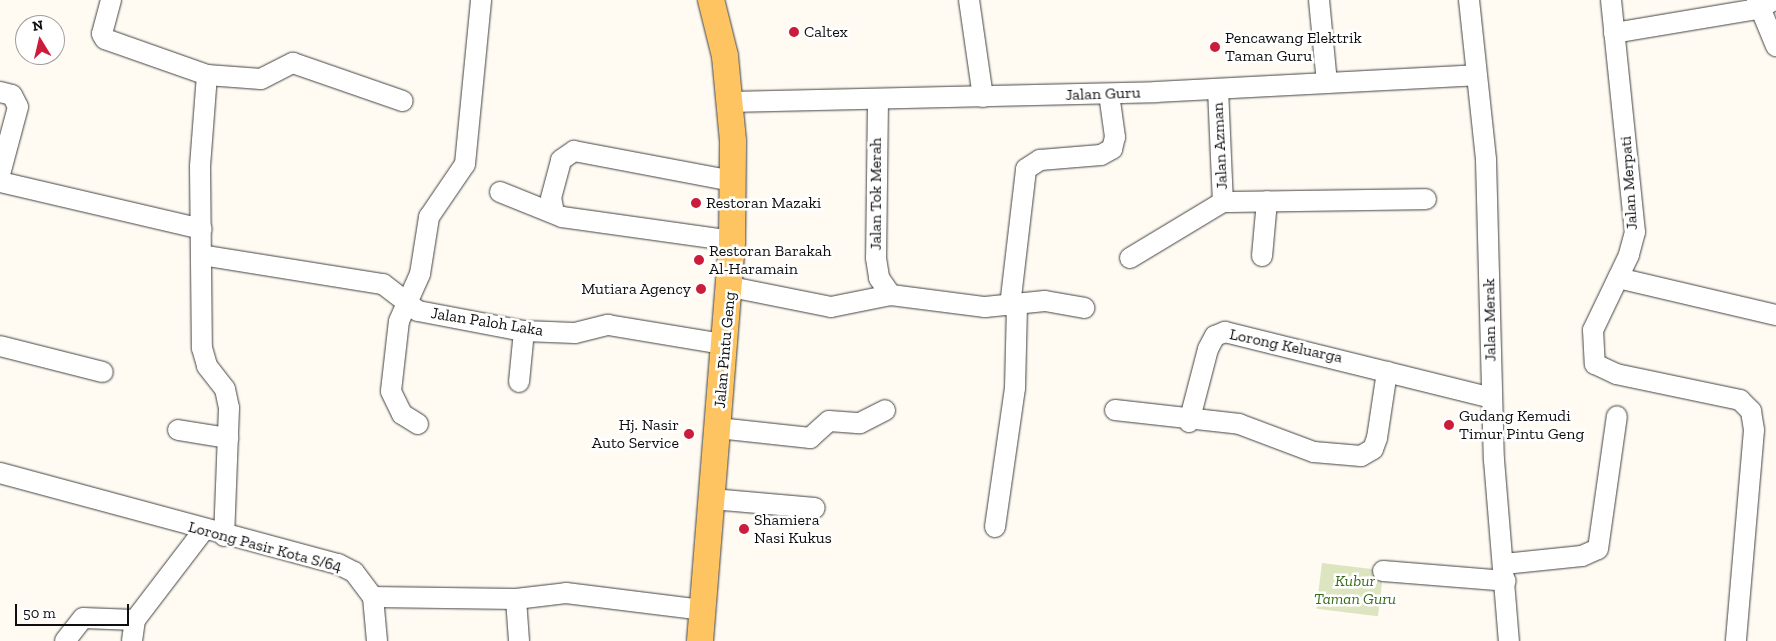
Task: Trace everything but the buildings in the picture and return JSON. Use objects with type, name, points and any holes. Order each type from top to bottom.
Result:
[{"type":"main road","name":"Jalan Pintu Geng","points":[[700,641],[718,428],[723,344],[731,287],[732,241],[733,181],[725,56],[711,0]]},
{"type":"street","points":[[111,0],[102,34],[105,39],[207,75],[261,79],[293,63],[402,101]]},
{"type":"street","points":[[418,424],[402,414],[391,391],[399,321],[406,300],[420,274],[429,217],[465,164],[481,0]]},
{"type":"street","points":[[969,0],[982,97]]},
{"type":"street","points":[[1319,0],[1327,82]]},
{"type":"street","name":"Jalan Merak","points":[[1470,0],[1486,160],[1492,398],[1509,641]]},
{"type":"street","name":"Jalan Merpati","points":[[1611,0],[1635,213],[1629,255],[1593,330],[1593,349],[1596,364],[1616,374],[1740,400],[1751,411],[1754,430],[1736,641]]},
{"type":"street","points":[[1614,33],[1763,3],[1776,46]]},
{"type":"street","points":[[207,75],[200,167],[202,348],[207,366],[225,389],[228,438],[224,536]]},
{"type":"street","name":"Jalan Guru","points":[[729,102],[1109,94],[1476,75]]},
{"type":"street","name":"Jalan Azman","points":[[1218,89],[1223,202]]},
{"type":"street","points":[[0,92],[12,95],[18,107],[0,174]]},
{"type":"street","points":[[995,527],[1015,388],[1013,306],[1026,170],[1040,160],[1100,155],[1112,149],[1115,137],[1109,94]]},
{"type":"street","name":"Jalan Tok Merah","points":[[878,100],[874,196],[876,258],[886,291]]},
{"type":"street","points":[[554,213],[551,198],[561,160],[574,152],[733,181]]},
{"type":"street","points":[[0,182],[202,229]]},
{"type":"street","points":[[500,192],[554,213],[732,241]]},
{"type":"street","points":[[1130,258],[1223,202],[1426,199]]},
{"type":"street","points":[[1262,256],[1266,201]]},
{"type":"street","name":"Jalan Paloh Laka","points":[[200,255],[384,284],[421,312],[524,331],[573,333],[608,325],[723,344]]},
{"type":"street","points":[[1618,278],[1776,315]]},
{"type":"street","points":[[731,287],[831,307],[886,291],[1013,306],[1045,301],[1084,308]]},
{"type":"street","points":[[519,382],[524,331]]},
{"type":"street","name":"Lorong Keluarga","points":[[1189,422],[1208,348],[1220,333],[1333,355],[1387,372],[1492,398]]},
{"type":"street","points":[[0,346],[103,372]]},
{"type":"street","points":[[1115,410],[1189,422],[1238,424],[1314,452],[1361,456],[1373,449],[1377,438],[1387,372]]},
{"type":"street","points":[[718,428],[810,438],[829,421],[860,423],[885,410]]},
{"type":"street","points":[[1383,571],[1505,573],[1582,556],[1598,549],[1617,416]]},
{"type":"street","points":[[178,430],[228,438]]},
{"type":"street","name":"Lorong Pasir Kota S/64","points":[[0,473],[203,531],[338,564],[354,572],[373,597]]},
{"type":"street","points":[[712,498],[815,508]]},
{"type":"street","points":[[132,641],[135,620],[203,531]]},
{"type":"street","points":[[377,641],[373,597],[516,599],[566,592],[702,610]]},
{"type":"street","points":[[516,599],[518,641]]},
{"type":"street","points":[[65,641],[83,618],[135,620]]},
{"type":"green space","name":"Kubur Taman Guru","points":[[1322,563],[1384,571],[1378,616],[1316,609]]},
{"type":"place","name":"Caltex","points":[[794,32]]},
{"type":"place","name":"Pencawang Elektrik Taman Guru","points":[[1215,47]]},
{"type":"place","name":"Restoran Mazaki","points":[[696,203]]},
{"type":"place","name":"Restoran Barakah Al-Haramain","points":[[699,260]]},
{"type":"place","name":"Mutiara Agency","points":[[701,289]]},
{"type":"place","name":"Gudang Kemudi Timur Pintu Geng","points":[[1449,425]]},
{"type":"place","name":"Hj. Nasir Auto Service","points":[[689,434]]},
{"type":"place","name":"Shamiera Nasi Kukus","points":[[744,529]]}]
